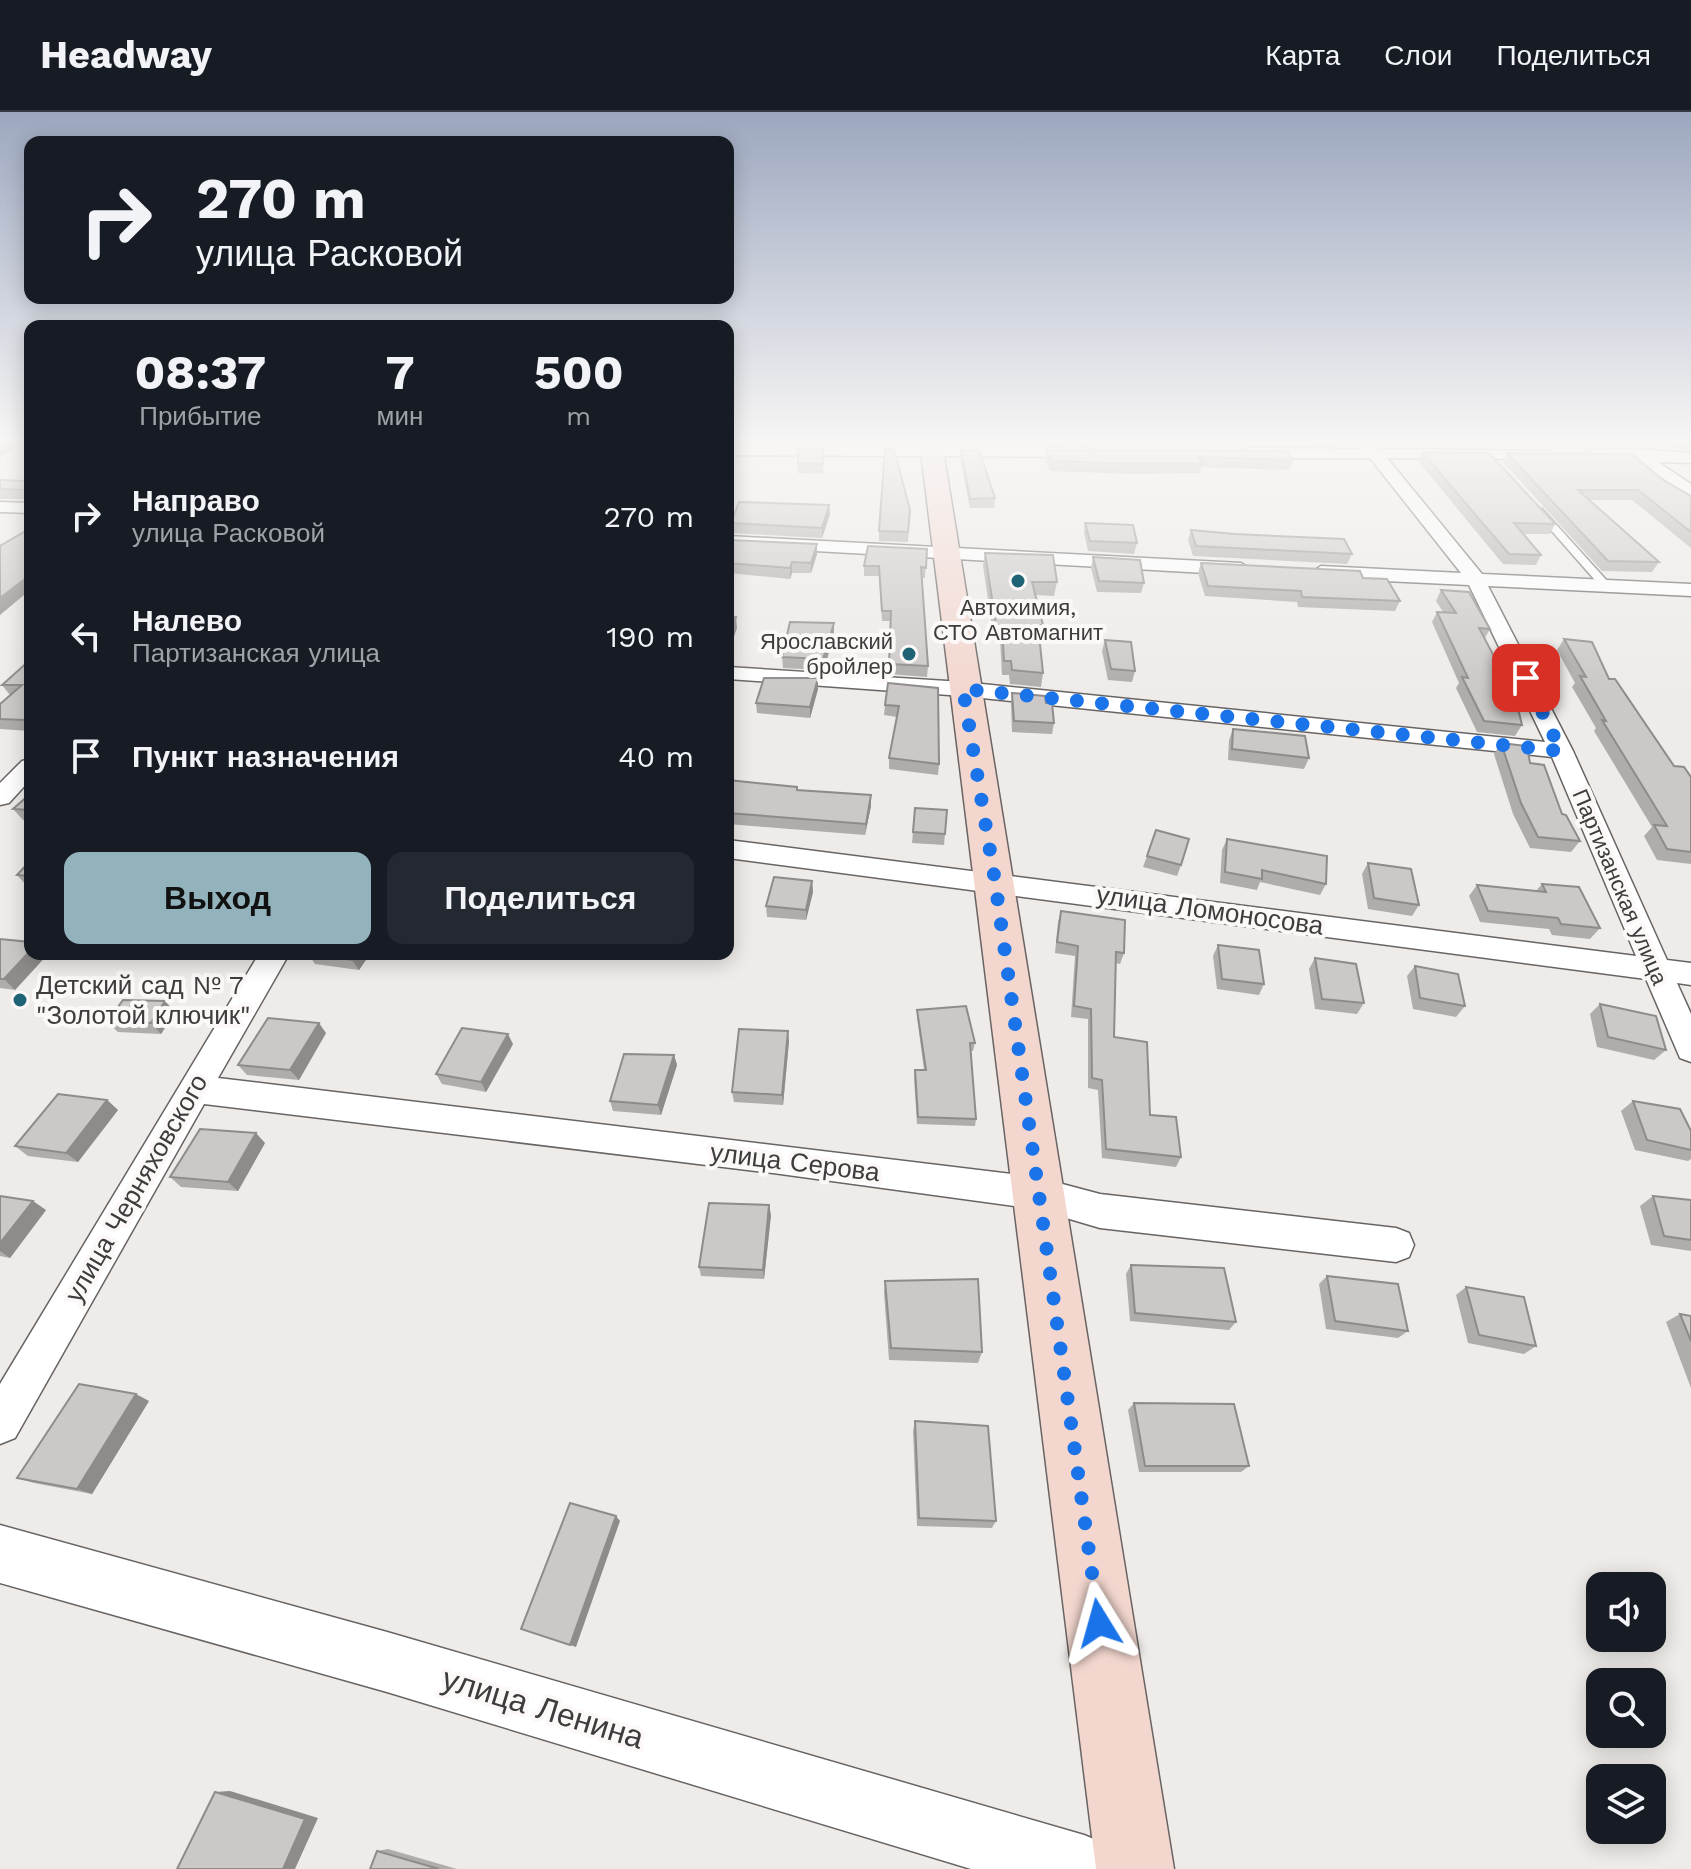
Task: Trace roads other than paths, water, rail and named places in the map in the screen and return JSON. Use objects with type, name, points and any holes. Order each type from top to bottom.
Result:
[{"type":"main road","points":[[941,526],[963,689],[995,881],[1036,1193],[1135,1869]]},
{"type":"street","name":"Партизанская улица","points":[[1433,526],[1475,578],[1561,751],[1691,1049]]},
{"type":"street","points":[[734,541],[1257,569]]},
{"type":"street","points":[[1303,571],[1691,590]]},
{"type":"street","points":[[734,673],[963,689],[1561,751]]},
{"type":"street","points":[[0,797],[24,772]]},
{"type":"street","name":"улица Ломоносова","points":[[734,850],[995,881],[1691,974]]},
{"type":"street","name":"улица Черняховского","points":[[0,1423],[270,960]]},
{"type":"street","name":"улица Серова","points":[[193,1089],[1036,1193],[1100,1211],[1396,1245]]},
{"type":"street","name":"улица Ленина","points":[[0,1554],[387,1662],[1084,1869]]},
{"type":"lane","points":[[1552,526],[1605,585]]},
{"type":"place","name":"Автохимия, СТО Автомагнит","points":[[1018,581]]},
{"type":"place","name":"Ярославский бройлер","points":[[909,654]]},
{"type":"place","name":"Детский сад № 7 \"Золотой ключик\"","points":[[20,1000]]}]
